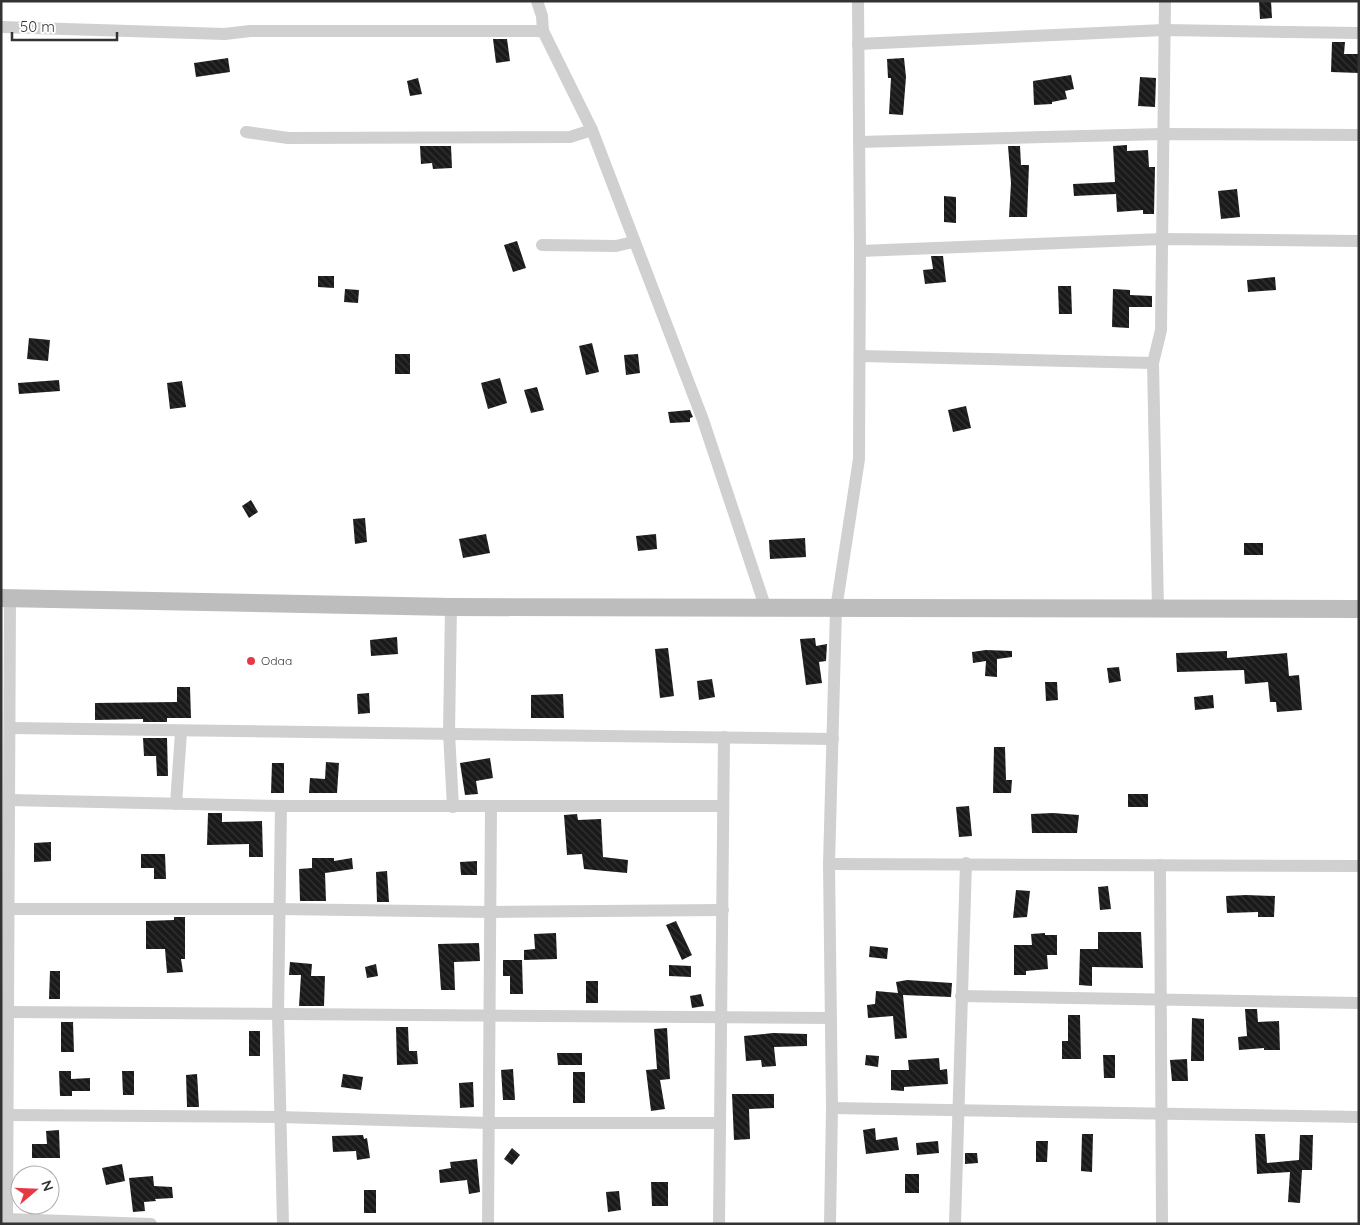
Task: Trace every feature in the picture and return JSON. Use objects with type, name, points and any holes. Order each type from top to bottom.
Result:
[{"type":"main road","points":[[5,598],[451,607],[1359,609]]},
{"type":"street","points":[[537,1],[542,16],[543,31],[592,130],[633,242],[703,420],[766,609]]},
{"type":"street","points":[[830,1224],[832,1108],[829,864],[836,609],[859,459],[858,1]]},
{"type":"street","points":[[1158,609],[1153,363],[1161,330],[1165,1]]},
{"type":"street","points":[[1,27],[225,34],[250,31],[543,31]]},
{"type":"street","points":[[858,44],[1164,30],[1359,33]]},
{"type":"street","points":[[246,132],[288,138],[570,136],[592,130]]},
{"type":"street","points":[[859,142],[1163,134],[1359,135]]},
{"type":"street","points":[[860,251],[1162,240],[1359,241]]},
{"type":"street","points":[[542,245],[616,246],[633,242]]},
{"type":"street","points":[[860,356],[1153,363]]},
{"type":"street","points":[[5,598],[10,728],[7,1222],[151,1224]]},
{"type":"street","points":[[451,607],[449,733],[453,807]]},
{"type":"street","points":[[10,728],[181,732],[449,733],[833,739]]},
{"type":"street","points":[[176,804],[181,732]]},
{"type":"street","points":[[719,1224],[724,737]]},
{"type":"street","points":[[9,800],[281,806],[722,806]]},
{"type":"street","points":[[281,806],[278,909],[278,1015],[279,1117],[284,1224]]},
{"type":"street","points":[[488,1224],[491,807]]},
{"type":"street","points":[[829,864],[966,863],[1359,866]]},
{"type":"street","points":[[954,1224],[960,996],[966,863]]},
{"type":"street","points":[[1160,865],[1162,1224]]},
{"type":"street","points":[[8,909],[278,909],[490,912],[723,910]]},
{"type":"street","points":[[960,996],[1359,1003]]},
{"type":"street","points":[[8,1012],[278,1015],[490,1014],[831,1018]]},
{"type":"street","points":[[832,1108],[1359,1117]]},
{"type":"street","points":[[7,1115],[279,1117],[489,1123],[719,1122]]},
{"type":"building","points":[[1259,1],[1271,1],[1272,18],[1260,19]]},
{"type":"building","points":[[493,39],[507,39],[510,61],[496,63]]},
{"type":"building","points":[[1332,42],[1345,42],[1344,54],[1359,54],[1359,73],[1331,72]]},
{"type":"building","points":[[228,58],[230,72],[196,77],[194,63]]},
{"type":"building","points":[[904,58],[906,77],[903,115],[889,114],[891,78],[888,78],[887,59]]},
{"type":"building","points":[[1071,75],[1074,89],[1065,91],[1067,99],[1052,102],[1052,104],[1034,105],[1033,81]]},
{"type":"building","points":[[1140,77],[1156,78],[1155,107],[1138,106]]},
{"type":"building","points":[[418,78],[422,94],[410,96],[407,81]]},
{"type":"building","points":[[1127,145],[1127,151],[1148,150],[1149,167],[1155,167],[1154,214],[1143,214],[1143,210],[1117,212],[1116,194],[1074,196],[1073,184],[1115,182],[1113,146]]},
{"type":"building","points":[[420,146],[451,146],[452,168],[433,169],[432,163],[421,164]]},
{"type":"building","points":[[1008,146],[1020,146],[1021,165],[1029,165],[1027,217],[1009,217],[1011,183]]},
{"type":"building","points":[[1237,189],[1240,217],[1221,219],[1218,191]]},
{"type":"building","points":[[944,196],[956,197],[956,223],[944,222]]},
{"type":"building","points":[[517,241],[526,268],[513,272],[504,245]]},
{"type":"building","points":[[931,256],[943,256],[946,282],[925,284],[923,270],[933,269]]},
{"type":"building","points":[[318,276],[334,276],[334,288],[318,287]]},
{"type":"building","points":[[1275,277],[1276,290],[1248,292],[1247,280]]},
{"type":"building","points":[[1058,286],[1071,286],[1072,314],[1059,314]]},
{"type":"building","points":[[345,289],[359,290],[358,303],[344,302]]},
{"type":"building","points":[[1113,289],[1130,290],[1130,295],[1152,296],[1152,307],[1129,307],[1129,328],[1112,327]]},
{"type":"building","points":[[29,338],[50,340],[48,361],[27,359]]},
{"type":"building","points":[[592,343],[599,372],[586,375],[579,346]]},
{"type":"building","points":[[395,354],[410,354],[410,374],[395,374]]},
{"type":"building","points":[[638,354],[640,373],[626,375],[624,355]]},
{"type":"building","points":[[500,378],[507,403],[488,409],[481,383]]},
{"type":"building","points":[[59,380],[60,391],[19,394],[18,383]]},
{"type":"building","points":[[182,381],[186,407],[170,409],[167,383]]},
{"type":"building","points":[[537,387],[544,410],[531,413],[524,390]]},
{"type":"building","points":[[966,406],[971,428],[953,432],[948,410]]},
{"type":"building","points":[[690,410],[693,417],[690,418],[690,422],[670,423],[668,412]]},
{"type":"building","points":[[251,500],[258,512],[249,518],[242,506]]},
{"type":"building","points":[[365,518],[367,542],[355,544],[353,519]]},
{"type":"building","points":[[486,534],[490,553],[463,558],[459,539]]},
{"type":"building","points":[[656,534],[657,549],[638,551],[636,536]]},
{"type":"building","points":[[805,538],[806,557],[770,559],[769,540]]},
{"type":"building","points":[[1244,543],[1263,543],[1263,555],[1244,555]]},
{"type":"building","points":[[397,637],[398,654],[371,656],[370,640]]},
{"type":"building","points":[[815,638],[816,646],[827,644],[826,661],[819,662],[822,683],[806,685],[800,639]]},
{"type":"building","points":[[668,648],[674,696],[660,698],[655,649]]},
{"type":"building","points":[[986,650],[1012,651],[1012,657],[997,659],[997,677],[985,676],[986,661],[973,663],[972,652]]},
{"type":"building","points":[[1227,651],[1227,658],[1287,653],[1289,676],[1299,675],[1302,710],[1277,712],[1276,702],[1270,702],[1268,682],[1245,684],[1244,670],[1177,672],[1176,653]]},
{"type":"building","points":[[1119,667],[1121,681],[1109,683],[1107,668]]},
{"type":"building","points":[[712,679],[715,697],[699,700],[697,681]]},
{"type":"building","points":[[1045,682],[1057,682],[1058,700],[1046,701]]},
{"type":"building","points":[[177,687],[190,687],[191,718],[167,718],[167,722],[143,722],[143,719],[95,720],[95,703],[177,702]]},
{"type":"building","points":[[369,693],[370,713],[358,714],[357,694]]},
{"type":"building","points":[[563,694],[564,718],[531,718],[531,695]]},
{"type":"building","points":[[1213,695],[1214,708],[1195,710],[1194,697]]},
{"type":"building","points":[[143,738],[167,738],[168,776],[157,776],[156,756],[144,756]]},
{"type":"building","points":[[994,747],[1005,747],[1006,780],[1012,780],[1011,793],[993,793]]},
{"type":"building","points":[[490,758],[493,778],[476,781],[478,794],[465,795],[460,763]]},
{"type":"building","points":[[326,762],[339,763],[337,793],[309,793],[310,778],[325,779]]},
{"type":"building","points":[[272,763],[284,763],[284,793],[271,793]]},
{"type":"building","points":[[1128,794],[1148,794],[1148,807],[1128,807]]},
{"type":"building","points":[[969,806],[972,836],[959,837],[956,807]]},
{"type":"building","points":[[208,813],[222,813],[222,822],[262,821],[263,857],[249,857],[249,844],[207,845]]},
{"type":"building","points":[[577,814],[578,820],[601,819],[603,857],[628,860],[627,873],[584,869],[582,854],[567,855],[564,815]]},
{"type":"building","points":[[1031,814],[1079,815],[1077,833],[1032,833]]},
{"type":"building","points":[[51,842],[51,861],[34,862],[34,843]]},
{"type":"building","points":[[141,854],[165,854],[166,879],[154,879],[154,868],[141,868]]},
{"type":"building","points":[[312,858],[334,858],[334,861],[352,858],[353,869],[325,873],[326,901],[300,901],[299,869],[312,868]]},
{"type":"building","points":[[477,861],[477,875],[461,875],[460,862]]},
{"type":"building","points":[[387,871],[389,902],[377,902],[376,872]]},
{"type":"building","points":[[1108,886],[1111,909],[1100,910],[1098,887]]},
{"type":"building","points":[[1016,890],[1030,891],[1027,917],[1013,918]]},
{"type":"building","points":[[1226,896],[1275,896],[1274,917],[1258,917],[1258,912],[1227,913]]},
{"type":"building","points":[[174,917],[185,917],[185,959],[181,959],[183,972],[167,973],[165,949],[146,949],[146,921],[174,920]]},
{"type":"building","points":[[676,921],[692,955],[682,960],[666,925]]},
{"type":"building","points":[[1098,932],[1141,932],[1143,968],[1092,967],[1092,986],[1079,985],[1080,949],[1098,949]]},
{"type":"building","points":[[556,933],[557,959],[524,960],[524,950],[535,949],[534,934]]},
{"type":"building","points":[[1045,933],[1045,935],[1057,935],[1057,955],[1047,955],[1048,969],[1026,971],[1026,975],[1014,975],[1014,945],[1032,945],[1031,934]]},
{"type":"building","points":[[479,943],[480,961],[454,962],[455,990],[441,990],[438,944]]},
{"type":"building","points":[[870,946],[888,948],[887,959],[869,957]]},
{"type":"building","points":[[503,960],[522,960],[523,994],[510,994],[510,976],[503,976]]},
{"type":"building","points":[[290,962],[312,964],[311,976],[325,976],[324,1006],[299,1006],[301,975],[289,975]]},
{"type":"building","points":[[376,964],[378,976],[367,978],[365,967]]},
{"type":"building","points":[[669,965],[691,966],[691,977],[669,976]]},
{"type":"building","points":[[50,971],[60,971],[60,999],[49,999]]},
{"type":"building","points":[[907,980],[952,983],[951,997],[903,995],[907,1038],[895,1039],[893,1016],[868,1018],[867,1005],[875,1004],[876,991],[898,993],[896,982]]},
{"type":"building","points":[[586,981],[598,981],[598,1003],[586,1003]]},
{"type":"building","points":[[701,994],[704,1006],[692,1008],[690,996]]},
{"type":"building","points":[[1245,1009],[1257,1009],[1258,1022],[1279,1021],[1280,1050],[1264,1050],[1264,1048],[1239,1050],[1238,1037],[1247,1036]]},
{"type":"building","points":[[1068,1015],[1080,1015],[1081,1059],[1062,1059],[1062,1041],[1068,1041]]},
{"type":"building","points":[[1192,1018],[1204,1019],[1204,1061],[1191,1061]]},
{"type":"building","points":[[61,1022],[73,1022],[74,1052],[61,1052]]},
{"type":"building","points":[[396,1027],[408,1027],[409,1051],[417,1051],[418,1064],[397,1065]]},
{"type":"building","points":[[667,1028],[670,1079],[660,1080],[665,1109],[651,1111],[646,1070],[657,1069],[654,1029]]},
{"type":"building","points":[[249,1031],[260,1031],[260,1056],[249,1056]]},
{"type":"building","points":[[773,1033],[807,1034],[807,1046],[774,1047],[776,1066],[762,1067],[761,1060],[746,1061],[744,1036]]},
{"type":"building","points":[[557,1053],[582,1053],[582,1065],[558,1065]]},
{"type":"building","points":[[866,1055],[879,1056],[878,1067],[865,1065]]},
{"type":"building","points":[[1103,1055],[1115,1055],[1115,1078],[1104,1078]]},
{"type":"building","points":[[939,1058],[940,1070],[947,1069],[948,1084],[904,1087],[904,1091],[891,1090],[891,1070],[909,1070],[908,1060]]},
{"type":"building","points":[[1187,1059],[1188,1081],[1172,1081],[1170,1060]]},
{"type":"building","points":[[513,1069],[515,1100],[503,1100],[501,1070]]},
{"type":"building","points":[[59,1071],[71,1071],[71,1079],[90,1078],[90,1091],[72,1091],[72,1096],[60,1096]]},
{"type":"building","points":[[122,1071],[134,1071],[134,1095],[123,1095]]},
{"type":"building","points":[[573,1072],[585,1072],[585,1103],[573,1103]]},
{"type":"building","points":[[197,1074],[199,1107],[187,1107],[186,1075]]},
{"type":"building","points":[[343,1074],[363,1077],[361,1090],[341,1087]]},
{"type":"building","points":[[473,1082],[474,1107],[460,1108],[459,1083]]},
{"type":"building","points":[[732,1094],[774,1094],[774,1108],[749,1109],[750,1139],[734,1140]]},
{"type":"building","points":[[875,1128],[876,1140],[897,1137],[899,1150],[866,1154],[863,1130]]},
{"type":"building","points":[[59,1130],[60,1158],[32,1158],[32,1144],[47,1144],[46,1131]]},
{"type":"building","points":[[1082,1134],[1093,1134],[1092,1172],[1081,1171]]},
{"type":"building","points":[[1255,1134],[1265,1134],[1267,1163],[1299,1160],[1300,1135],[1313,1135],[1312,1170],[1302,1170],[1300,1203],[1288,1202],[1290,1172],[1257,1174]]},
{"type":"building","points":[[363,1135],[364,1139],[367,1138],[370,1158],[357,1160],[356,1151],[333,1152],[332,1136]]},
{"type":"building","points":[[938,1141],[939,1153],[917,1155],[916,1143]]},
{"type":"building","points":[[1036,1141],[1048,1141],[1047,1162],[1036,1162]]},
{"type":"building","points":[[512,1148],[520,1155],[512,1165],[504,1159]]},
{"type":"building","points":[[965,1153],[977,1153],[978,1163],[965,1164]]},
{"type":"building","points":[[477,1159],[480,1192],[469,1194],[467,1180],[440,1183],[439,1170],[451,1168],[450,1162]]},
{"type":"building","points":[[122,1164],[125,1181],[106,1185],[102,1168]]},
{"type":"building","points":[[905,1174],[919,1174],[919,1193],[905,1193]]},
{"type":"building","points":[[153,1176],[154,1186],[172,1187],[173,1198],[144,1202],[145,1211],[133,1212],[129,1178]]},
{"type":"building","points":[[651,1182],[668,1182],[668,1206],[652,1206]]},
{"type":"building","points":[[364,1190],[376,1190],[376,1213],[364,1213]]},
{"type":"building","points":[[619,1191],[621,1210],[608,1212],[606,1192]]},
{"type":"place","name":"Odaa","points":[[251,661]]}]
